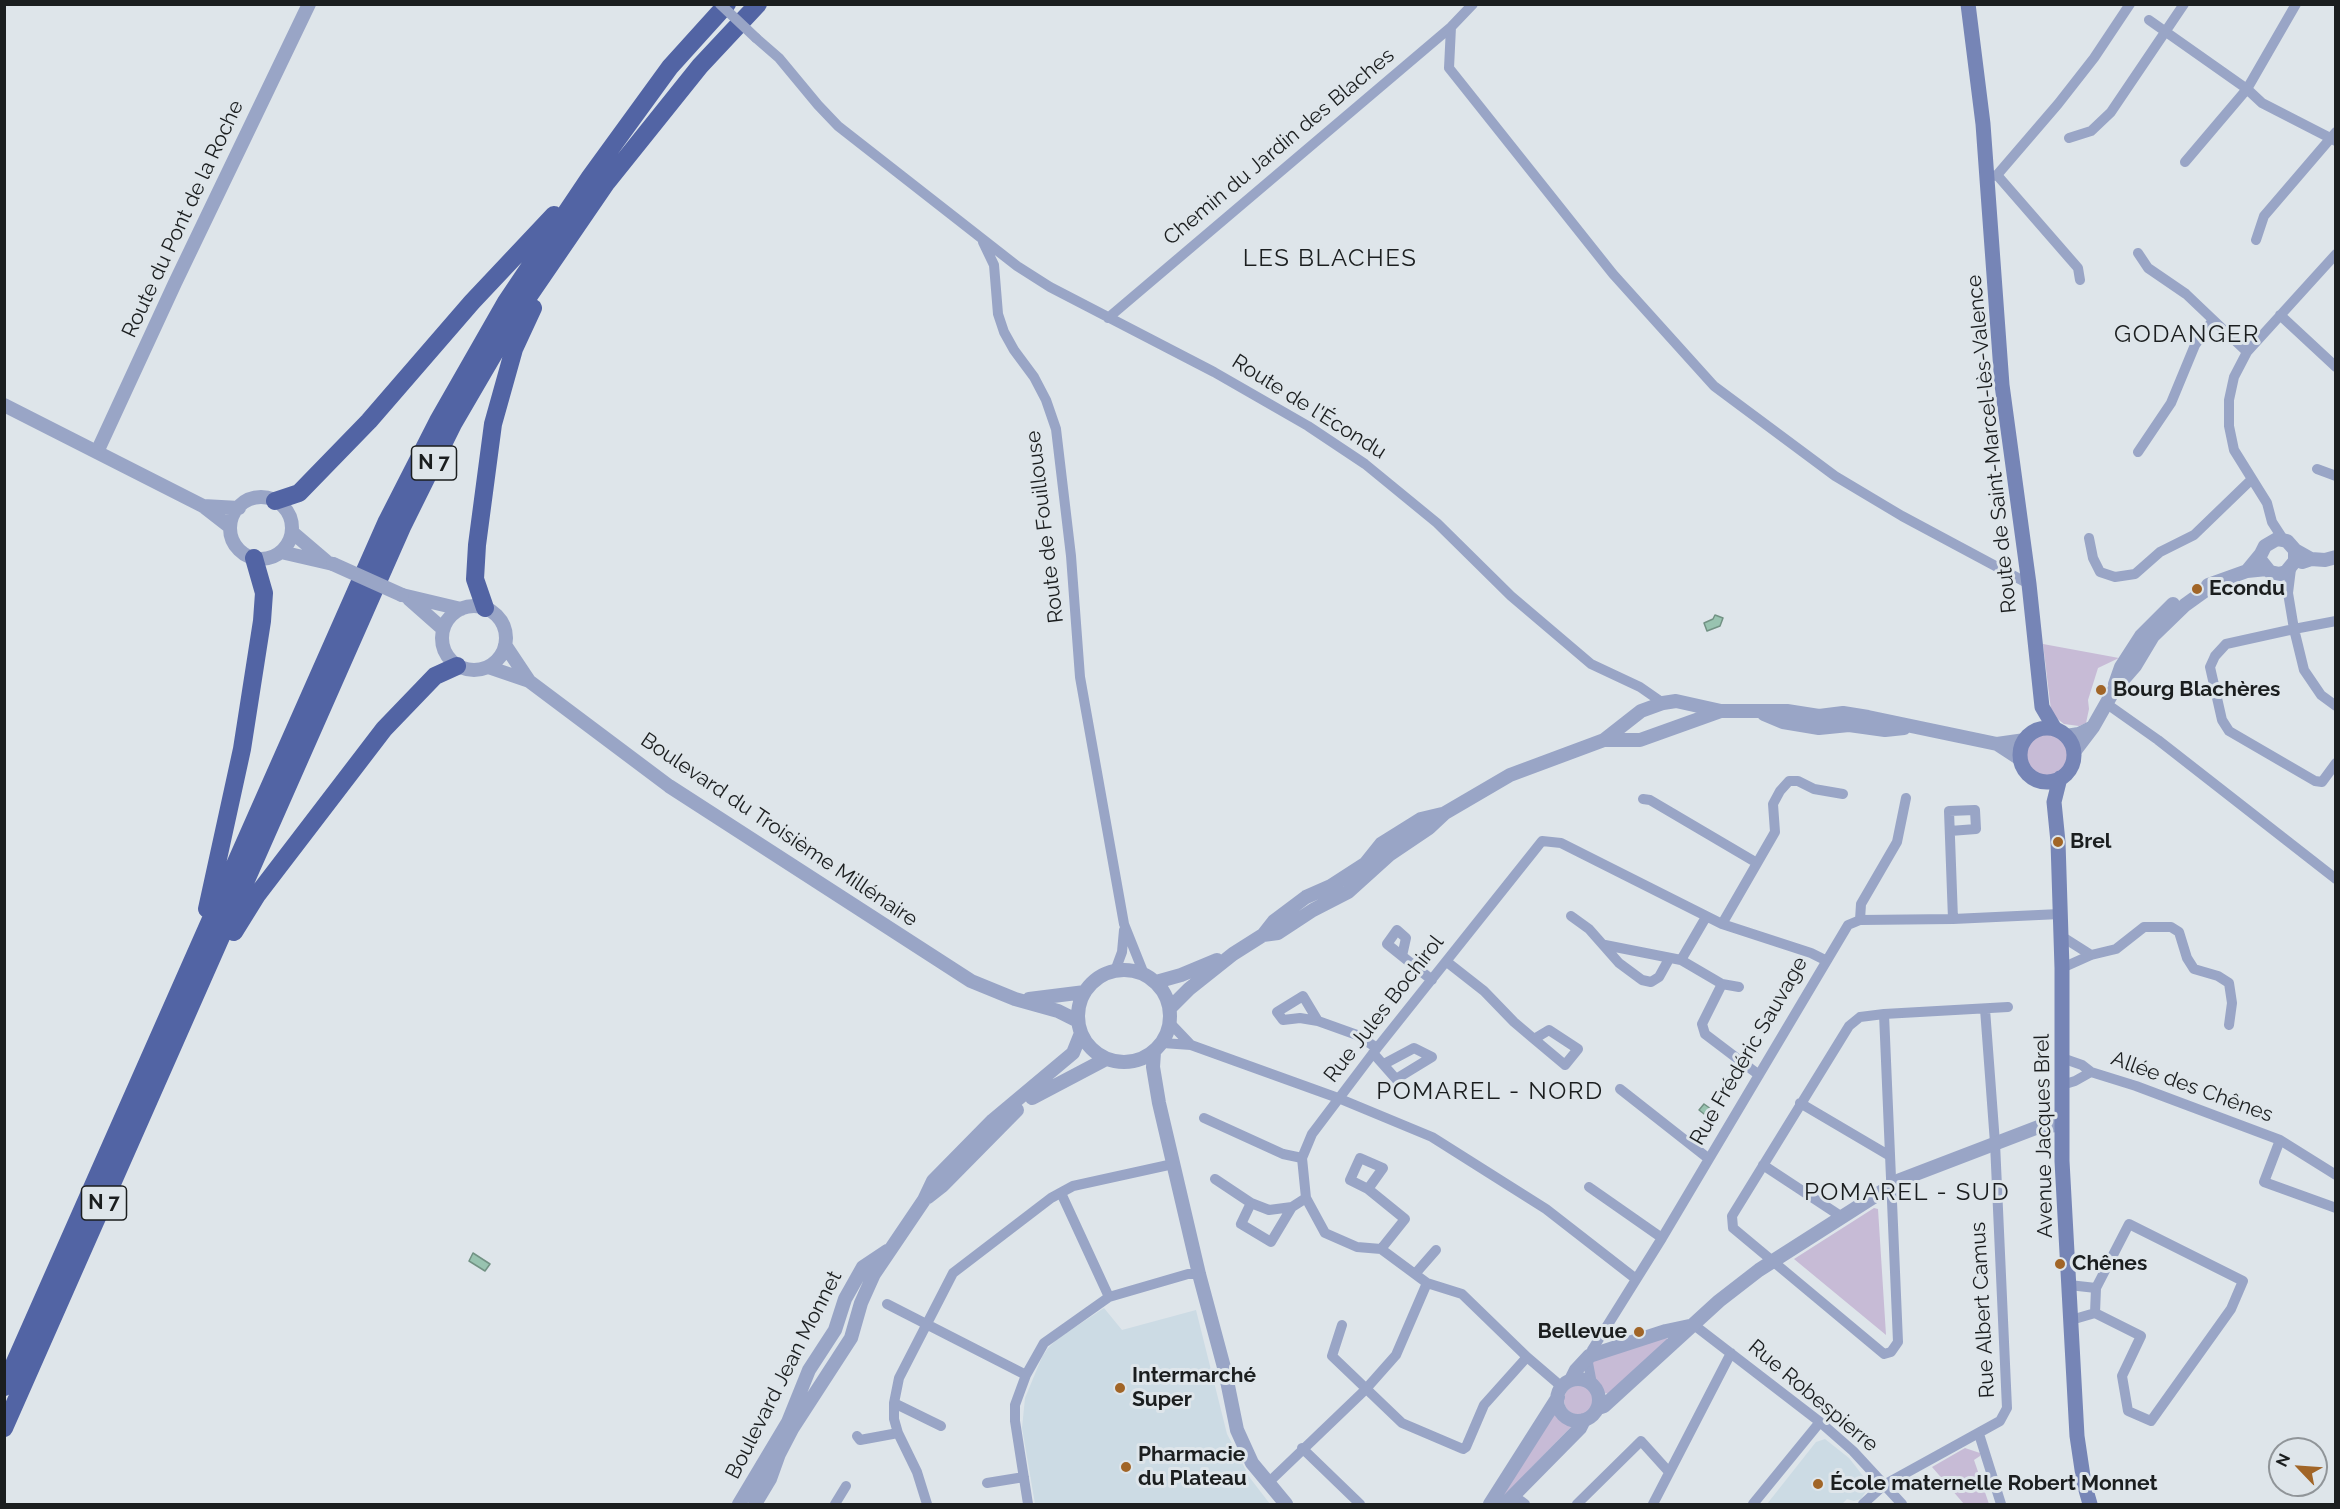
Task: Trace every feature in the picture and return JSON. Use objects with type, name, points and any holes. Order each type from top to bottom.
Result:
[{"type":"highway","name":"N 7","points":[[4,1387],[387,521],[432,431],[506,302],[590,177],[670,67],[727,4]]},
{"type":"highway","name":"N 7","points":[[4,1428],[402,527],[453,424],[520,309],[607,182],[700,66],[758,4]]},
{"type":"highway","points":[[275,501],[300,493],[369,422],[472,302],[590,177]]},
{"type":"highway","points":[[485,608],[475,579],[477,546],[493,424],[514,349],[560,248]]},
{"type":"highway","points":[[198,948],[242,748],[262,621],[264,593],[254,558]]},
{"type":"highway","points":[[203,977],[225,951],[240,920],[257,895],[384,729],[435,676],[457,666]]},
{"type":"main road","name":"Route de Saint-Marcel-lès-Valence","points":[[1968,4],[1992,176],[2002,385],[2029,584],[2042,707],[2060,732]]},
{"type":"main road","name":"Route de Saint-Marcel-lès-Valence","points":[[2029,736],[2042,707]]},
{"type":"main road","points":[[2044,728],[2060,732],[2074,752],[2071,767],[2060,778],[2041,781],[2027,773],[2020,759],[2020,752],[2029,736],[2044,728]]},
{"type":"main road","name":"Avenue Jacques Brel","points":[[2060,778],[2054,802],[2058,842],[2062,968],[2061,1125],[2077,1436],[2084,1483],[2090,1504]]},
{"type":"main road","name":"Avenue Jacques Brel","points":[[2041,781],[2054,802]]},
{"type":"street","name":"Route du Pont de la Roche","points":[[97,452],[309,4]]},
{"type":"street","name":"Route de Fouillouse","points":[[720,4],[779,58],[838,126],[981,238],[994,265],[998,315],[1004,332],[1014,350],[1034,376],[1046,400],[1056,429],[1071,556],[1080,677],[1124,924],[1122,952],[1114,971]]},
{"type":"street","name":"Chemin du Jardin des Blaches","points":[[1108,318],[1451,27],[1473,4]]},
{"type":"street","points":[[2080,280],[2078,268],[1992,176],[2073,86],[2130,4]]},
{"type":"street","points":[[2069,138],[2091,131],[2111,112],[2184,4]]},
{"type":"street","points":[[2186,162],[2247,89],[2296,4]]},
{"type":"street","points":[[2149,20],[2247,89],[2262,103],[2334,137],[2264,216],[2256,240]]},
{"type":"street","points":[[1451,27],[1449,68],[1613,274],[1714,386],[1835,476],[1902,516],[2029,584]]},
{"type":"street","name":"Route de l'Écondu","points":[[981,238],[1050,287],[1214,372],[1308,426],[1365,464],[1437,523],[1511,596],[1591,664],[1645,691],[1663,703]]},
{"type":"street","points":[[2138,253],[2148,268],[2186,294],[2247,352]]},
{"type":"street","points":[[2336,254],[2247,352],[2234,377],[2229,400],[2229,426],[2234,450],[2267,503],[2272,522],[2283,539],[2295,550],[2311,559],[2325,560],[2336,557]]},
{"type":"street","points":[[2280,315],[2336,367]]},
{"type":"street","points":[[2138,452],[2171,403],[2195,345],[2213,320]]},
{"type":"street","points":[[4,405],[203,506],[231,527]]},
{"type":"street","points":[[2317,469],[2336,476]]},
{"type":"street","points":[[2088,538],[2093,558],[2100,572],[2115,577],[2135,574],[2160,552],[2194,535],[2252,479]]},
{"type":"street","points":[[255,498],[275,501],[288,513],[292,532],[281,552],[273,557],[254,558],[237,547],[231,534],[233,517],[238,508],[255,498]]},
{"type":"street","points":[[203,506],[238,508]]},
{"type":"street","points":[[2272,522],[2261,559],[2288,593]]},
{"type":"street","points":[[292,532],[331,563]]},
{"type":"street","points":[[2247,572],[2272,540],[2283,539]]},
{"type":"street","points":[[2295,550],[2288,593],[2304,670],[2321,695],[2336,706]]},
{"type":"street","points":[[281,552],[331,563],[405,596],[461,609]]},
{"type":"street","points":[[2074,752],[2107,704],[2121,667],[2141,636],[2179,598],[2197,589],[2247,572],[2270,571],[2280,574],[2311,559]]},
{"type":"street","points":[[405,596],[443,630]]},
{"type":"street","points":[[477,606],[485,608],[499,619],[504,627],[505,645],[502,654],[488,667],[467,670],[457,666],[449,659],[441,640],[443,630],[453,614],[461,609],[477,606]]},
{"type":"street","points":[[2336,621],[2226,644],[2215,656],[2210,667],[2222,720],[2229,731],[2315,781],[2322,782],[2336,763]]},
{"type":"street","name":"Boulevard du Troisième Millénaire","points":[[505,645],[529,681]]},
{"type":"street","name":"Boulevard du Troisième Millénaire","points":[[488,667],[529,681],[669,786],[938,962],[971,981],[1015,999],[1058,1011],[1080,1027]]},
{"type":"street","points":[[1170,1008],[1189,989],[1233,954],[1263,935],[1278,933],[1313,910],[1348,892],[1389,855],[1429,828],[1445,813],[1510,775],[1623,734],[1641,711],[1645,691]]},
{"type":"street","points":[[1641,711],[1676,701],[1721,711],[1760,712],[1784,722],[1819,728],[1849,725],[1885,730],[1911,727],[1997,744],[2020,759]]},
{"type":"street","points":[[1697,704],[1698,719]]},
{"type":"street","points":[[2107,704],[2158,740],[2336,879]]},
{"type":"street","points":[[1623,734],[1640,740],[1721,711]]},
{"type":"street","points":[[2060,732],[2079,734],[2093,727]]},
{"type":"street","points":[[1997,744],[2029,736]]},
{"type":"street","points":[[1722,924],[1775,832],[1773,804],[1789,781],[1814,789],[1842,794]]},
{"type":"street","points":[[1906,798],[1897,842],[1861,904],[1860,920],[2060,914]]},
{"type":"street","points":[[1643,799],[1650,800],[1757,863]]},
{"type":"street","points":[[1950,831],[1976,830],[1975,810],[1949,811],[1953,919]]},
{"type":"street","points":[[1976,821],[1988,828]]},
{"type":"street","name":"Rue Jules Bochirol","points":[[1302,1158],[1312,1134],[1338,1098],[1542,841],[1561,843],[1722,924],[1811,953],[1825,960]]},
{"type":"street","points":[[1571,916],[1589,929],[1619,963],[1642,980],[1651,982],[1659,977],[1670,958]]},
{"type":"street","points":[[1681,960],[1706,917]]},
{"type":"street","name":"Rue Frédéric Sauvage","points":[[1589,1356],[1662,1238],[1825,960],[1848,925],[1860,920]]},
{"type":"street","name":"Route de Fouillouse","points":[[1124,924],[1150,978]]},
{"type":"street","points":[[2062,968],[2091,955],[2116,949],[2144,927],[2171,927],[2179,932],[2187,958],[2194,969],[2218,976],[2229,983],[2232,1002],[2229,1025]]},
{"type":"street","points":[[2061,944],[2079,947],[2091,955]]},
{"type":"street","points":[[1605,945],[1681,960],[1722,984],[1739,987]]},
{"type":"street","points":[[1150,978],[1181,975],[1233,954]]},
{"type":"street","points":[[1402,956],[1432,980]]},
{"type":"street","points":[[1447,962],[1485,991],[1514,1022],[1534,1039]]},
{"type":"street","points":[[1159,1103],[1148,1078],[1140,1070],[1128,1063],[1106,1059],[1091,1049],[1080,1027],[1080,1002],[1085,992],[1098,978],[1114,971],[1135,971],[1150,978],[1167,998],[1170,1023],[1153,1067],[1159,1103],[1199,1274],[1225,1371],[1237,1430],[1252,1463],[1287,1504]]},
{"type":"street","points":[[1722,984],[1702,1024],[1705,1034],[1759,1075]]},
{"type":"street","name":"Boulevard du Troisième Millénaire","points":[[1015,999],[1050,998],[1085,992]]},
{"type":"street","points":[[1884,1014],[1898,1342],[1891,1352],[1884,1354],[1733,1228],[1732,1216],[1800,1102],[1849,1026],[1860,1017],[1884,1014],[2008,1007]]},
{"type":"street","name":"Rue Albert Camus","points":[[1863,1504],[1884,1485],[2000,1421],[2007,1408],[1995,1143],[1985,1009]]},
{"type":"street","points":[[1318,1021],[1357,1035],[1375,1050],[1384,1065]]},
{"type":"street","points":[[1170,1023],[1191,1045]]},
{"type":"street","name":"Boulevard Jean Monnet","points":[[755,1504],[770,1479],[792,1429],[851,1338],[861,1303],[874,1274],[924,1200],[933,1181],[993,1120],[1073,1053],[1080,1027]]},
{"type":"street","points":[[1128,1063],[1146,1057],[1159,1047],[1191,1045],[1338,1098],[1432,1137],[1546,1209],[1636,1279]]},
{"type":"street","name":"Allée des Chênes","points":[[2062,1058],[2082,1065],[2091,1072],[2136,1086],[2280,1140],[2336,1175]]},
{"type":"street","name":"Boulevard Jean Monnet","points":[[924,1200],[942,1186],[1024,1104],[1042,1091],[1106,1059]]},
{"type":"street","name":"Allée des Chênes","points":[[2062,1085],[2091,1072]]},
{"type":"street","points":[[1620,1089],[1709,1159]]},
{"type":"street","points":[[1800,1102],[1890,1156]]},
{"type":"street","points":[[1204,1118],[1283,1154],[1302,1158],[1306,1198],[1325,1233],[1357,1247],[1381,1250],[1426,1283],[1462,1294],[1527,1357],[1564,1388]]},
{"type":"street","points":[[1564,1388],[1560,1409],[1563,1414],[1573,1420],[1584,1420],[1590,1417],[1719,1301],[1773,1260],[1900,1180],[2041,1126],[2061,1125]]},
{"type":"street","name":"Allée des Chênes","points":[[2280,1140],[2264,1182],[2336,1208]]},
{"type":"street","points":[[927,1504],[917,1472],[898,1433],[894,1419],[894,1403],[899,1378],[953,1273],[1061,1193],[1085,1182],[1173,1164]]},
{"type":"street","points":[[1763,1165],[1842,1217]]},
{"type":"street","points":[[1215,1179],[1251,1203],[1269,1210],[1292,1207],[1306,1198]]},
{"type":"street","points":[[1589,1187],[1662,1238]]},
{"type":"street","points":[[1368,1189],[1405,1219],[1381,1250]]},
{"type":"street","points":[[1061,1193],[1109,1297]]},
{"type":"street","points":[[1251,1203],[1241,1224],[1271,1242],[1292,1207]]},
{"type":"street","points":[[2071,1320],[2095,1313],[2141,1336],[2122,1376],[2128,1412],[2151,1421],[2231,1309],[2243,1281],[2128,1224],[2096,1288],[2095,1313]]},
{"type":"street","name":"Boulevard Jean Monnet","points":[[739,1504],[788,1422],[809,1370],[835,1330],[845,1299],[863,1267],[896,1244]]},
{"type":"street","points":[[1415,1274],[1436,1250]]},
{"type":"street","points":[[1028,1504],[1015,1421],[1015,1405],[1026,1375],[1044,1343],[1109,1297],[1188,1274],[1199,1274]]},
{"type":"street","points":[[1268,1483],[1365,1390],[1396,1355],[1426,1283]]},
{"type":"street","points":[[2069,1285],[2096,1288]]},
{"type":"street","points":[[887,1304],[1026,1375]]},
{"type":"street","points":[[1490,1504],[1576,1370],[1589,1356],[1666,1331],[1694,1325]]},
{"type":"street","name":"Rue Robespierre","points":[[1694,1325],[1820,1422],[1853,1451],[1902,1504]]},
{"type":"street","points":[[1342,1326],[1332,1356],[1365,1390],[1402,1423],[1463,1449],[1466,1447],[1484,1405],[1527,1357]]},
{"type":"street","points":[[1653,1504],[1731,1353]]},
{"type":"street","points":[[1589,1356],[1588,1370],[1598,1395],[1598,1408]]},
{"type":"street","points":[[1564,1388],[1582,1379],[1592,1384]]},
{"type":"street","points":[[894,1403],[941,1426]]},
{"type":"street","points":[[1505,1504],[1580,1428],[1584,1420]]},
{"type":"street","points":[[1753,1504],[1820,1422]]},
{"type":"street","points":[[857,1436],[860,1440],[898,1433]]},
{"type":"street","points":[[1979,1434],[2001,1504]]},
{"type":"street","points":[[1577,1504],[1641,1441],[1669,1472]]},
{"type":"street","points":[[1302,1448],[1360,1504]]},
{"type":"street","points":[[987,1483],[1024,1478]]},
{"type":"street","points":[[836,1504],[846,1486]]},
{"type":"street","points":[[1518,1504],[1521,1501],[1526,1504]]},
{"type":"shaded area","points":[[1715,615],[1723,618],[1720,626],[1707,631],[1704,623],[1713,619]]},
{"type":"shaded area","points":[[2043,644],[2119,658],[2098,668],[2088,700],[2086,723],[2079,726],[2064,724],[2055,717],[2051,710]]},
{"type":"shaded area","points":[[2047,734],[2062,740],[2068,755],[2062,770],[2047,776],[2032,770],[2026,755],[2032,740]]},
{"type":"shaded area","points":[[1704,1104],[1718,1114],[1713,1121],[1699,1110]]},
{"type":"shaded area","points":[[1874,1208],[1878,1209],[1886,1335],[1794,1259]]},
{"type":"shaded area","points":[[473,1253],[490,1264],[485,1271],[469,1261]]},
{"type":"shaded area","points":[[1104,1308],[1122,1330],[1196,1310],[1227,1434],[1250,1478],[1270,1504],[1035,1504],[1022,1428],[1025,1398],[1048,1348],[1057,1339]]},
{"type":"shaded area","points":[[1664,1335],[1669,1341],[1609,1394],[1601,1392],[1594,1379],[1592,1364],[1595,1355]]},
{"type":"shaded area","points":[[1579,1385],[1590,1389],[1594,1400],[1590,1411],[1579,1415],[1568,1411],[1564,1400],[1568,1389]]},
{"type":"shaded area","points":[[1553,1411],[1560,1419],[1573,1425],[1500,1504],[1494,1504]]},
{"type":"shaded area","points":[[1825,1439],[1849,1458],[1867,1481],[1866,1491],[1861,1499],[1854,1501],[1847,1499],[1842,1504],[1767,1504],[1816,1442]]},
{"type":"shaded area","points":[[1965,1448],[1980,1453],[1980,1456],[1974,1460],[1989,1504],[1964,1504],[1932,1467]]},
{"type":"place","name":"Econdu","points":[[2197,589]]},
{"type":"place","name":"Bourg Blachères","points":[[2101,690]]},
{"type":"place","name":"Brel","points":[[2058,842]]},
{"type":"place","name":"Chênes","points":[[2060,1264]]},
{"type":"place","name":"Bellevue","points":[[1639,1332]]},
{"type":"place","name":"Intermarché Super","points":[[1120,1388]]},
{"type":"place","name":"Pharmacie du Plateau","points":[[1126,1467]]},
{"type":"place","name":"École maternelle Robert Monnet","points":[[1818,1484]]},
{"type":"district","name":"LES BLACHES","points":[[1330,259]]},
{"type":"district","name":"GODANGER","points":[[2187,335]]},
{"type":"district","name":"POMAREL - NORD","points":[[1490,1092]]},
{"type":"district","name":"POMAREL - SUD","points":[[1907,1193]]}]
